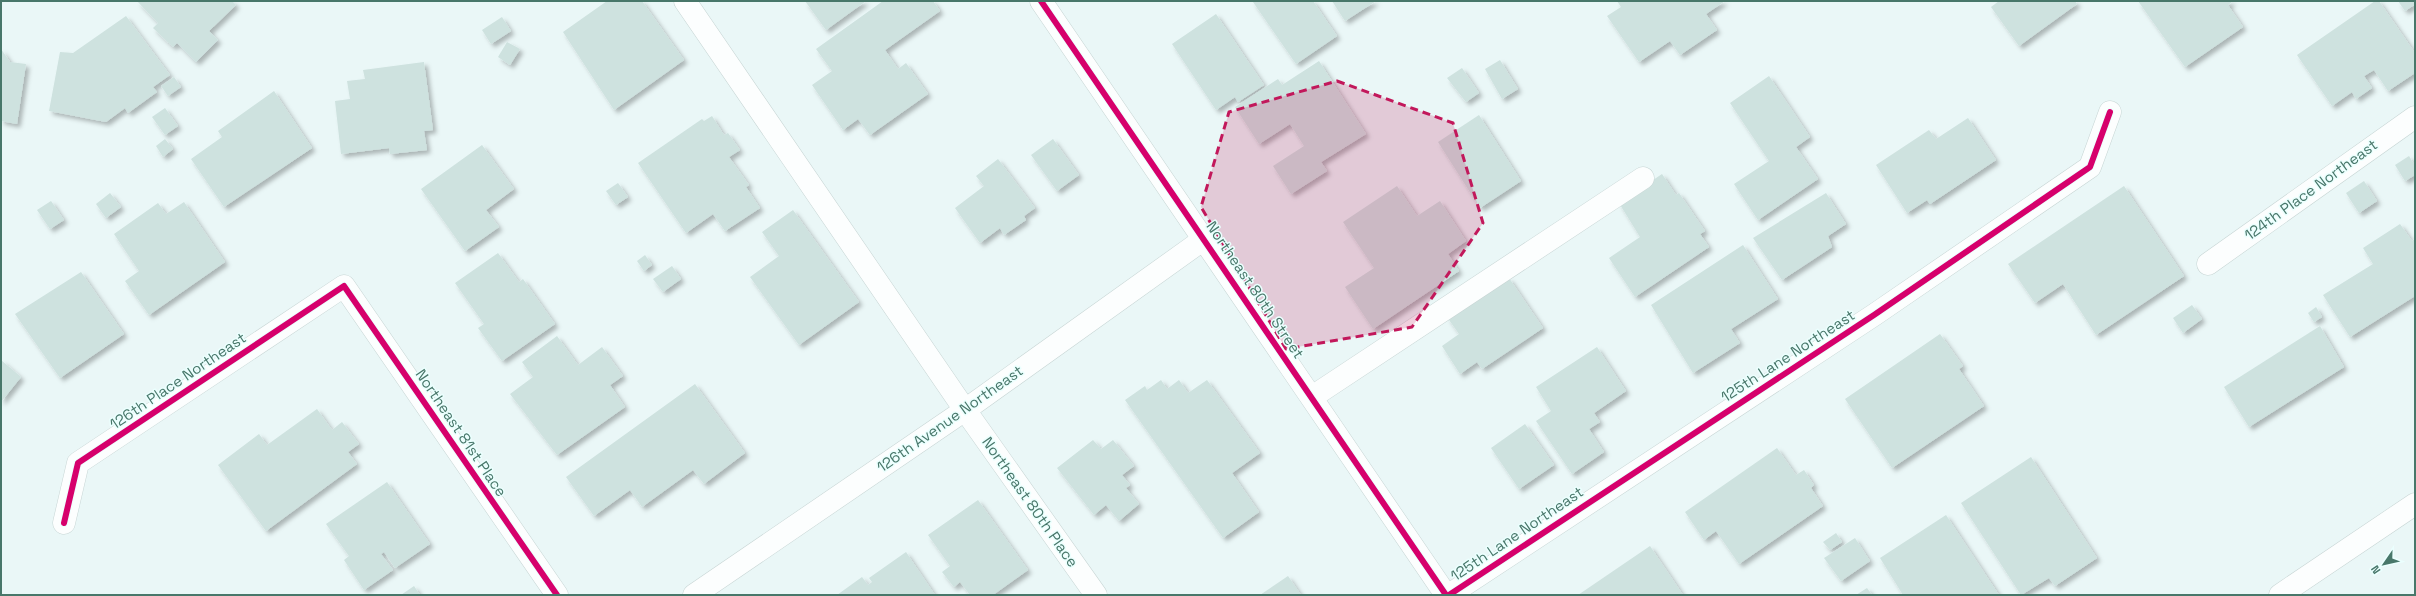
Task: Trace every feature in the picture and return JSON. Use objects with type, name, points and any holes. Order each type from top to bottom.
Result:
[{"type":"street","name":"Northeast 80th Place","points":[[685,1],[965,410],[1096,595]]},
{"type":"street","name":"Northeast 80th Street","points":[[1049,4],[1204,239],[1447,595]]},
{"type":"street","name":"125th Lane Northeast","points":[[1447,595],[1874,315],[2090,167],[2110,112]]},
{"type":"street","name":"124th Place Northeast","points":[[2208,264],[2415,116]]},
{"type":"street","points":[[1312,397],[1643,178]]},
{"type":"street","name":"126th Avenue Northeast","points":[[694,595],[965,410],[1204,239]]},
{"type":"street","name":"126th Place Northeast","points":[[64,523],[78,463],[344,286]]},
{"type":"street","name":"Northeast 81st Place","points":[[344,286],[557,595]]},
{"type":"street","points":[[2280,595],[2415,504]]},
{"type":"highlighted area","points":[[1337,81],[1453,123],[1483,223],[1412,327],[1286,349],[1201,207],[1229,112]]},
{"type":"building","points":[[137,1],[232,1],[236,5],[209,31],[218,40],[196,62],[177,43],[173,47],[153,28],[158,23]]},
{"type":"building","points":[[607,1],[642,1],[684,60],[614,110],[563,32]]},
{"type":"building","points":[[805,1],[866,1],[826,30]]},
{"type":"building","points":[[883,1],[933,1],[940,11],[885,50],[898,69],[906,63],[928,94],[870,135],[858,119],[843,130],[812,85],[832,71],[816,49]]},
{"type":"building","points":[[1313,1],[1337,36],[1296,64],[1253,2]]},
{"type":"building","points":[[1332,1],[1376,1],[1345,21]]},
{"type":"building","points":[[1617,1],[1725,1],[1706,14],[1717,30],[1680,55],[1670,41],[1639,62],[1607,16],[1621,7]]},
{"type":"building","points":[[1999,1],[2075,1],[2077,4],[2019,46],[1991,7]]},
{"type":"building","points":[[2138,1],[2233,1],[2228,5],[2243,27],[2185,67]]},
{"type":"building","points":[[2375,1],[2379,1],[2415,53],[2415,73],[2388,91],[2374,70],[2364,76],[2372,88],[2356,99],[2352,92],[2332,106],[2297,55]]},
{"type":"building","points":[[2398,1],[2415,1],[2415,7],[2414,5],[2405,11]]},
{"type":"building","points":[[1216,14],[1264,85],[1238,102],[1235,97],[1216,110],[1172,44]]},
{"type":"building","points":[[126,16],[170,75],[153,87],[157,92],[128,113],[125,108],[106,122],[49,111],[60,52],[73,53]]},
{"type":"building","points":[[502,17],[511,31],[491,44],[482,30]]},
{"type":"building","points":[[507,42],[520,49],[510,65],[498,57]]},
{"type":"building","points":[[1,49],[10,62],[26,64],[17,124],[1,121]]},
{"type":"building","points":[[1500,60],[1518,89],[1502,99],[1485,69]]},
{"type":"building","points":[[1319,61],[1366,134],[1321,162],[1327,171],[1291,194],[1273,166],[1304,146],[1290,124],[1259,144],[1235,107],[1278,79],[1282,85]]},
{"type":"building","points":[[424,62],[433,130],[424,131],[427,150],[390,154],[389,148],[341,154],[335,101],[350,99],[347,81],[365,79],[363,70]]},
{"type":"building","points":[[1462,68],[1479,93],[1466,102],[1447,78]]},
{"type":"building","points":[[1769,76],[1810,137],[1796,147],[1818,179],[1758,220],[1734,184],[1769,161],[1730,103]]},
{"type":"building","points":[[174,77],[181,87],[168,96],[161,86]]},
{"type":"building","points":[[274,91],[312,148],[224,207],[191,159],[222,137],[218,131]]},
{"type":"building","points":[[165,108],[178,126],[165,135],[152,117]]},
{"type":"building","points":[[1479,115],[1521,181],[1480,208],[1438,142]]},
{"type":"building","points":[[712,116],[724,135],[728,133],[740,150],[729,157],[749,185],[746,187],[760,208],[725,231],[713,214],[686,233],[638,163],[702,119],[704,121]]},
{"type":"building","points":[[1968,118],[1996,160],[1930,204],[1927,200],[1907,213],[1876,165],[1929,130],[1936,139]]},
{"type":"building","points":[[165,139],[173,149],[163,157],[156,146]]},
{"type":"building","points":[[1053,139],[1079,175],[1057,191],[1031,155]]},
{"type":"building","points":[[482,145],[514,189],[486,210],[499,227],[465,251],[421,189]]},
{"type":"building","points":[[2409,156],[2415,166],[2415,175],[2405,181],[2395,165]]},
{"type":"building","points":[[998,159],[1035,208],[1024,216],[1026,220],[1004,235],[1000,228],[980,243],[955,208],[984,186],[976,176]]},
{"type":"building","points":[[1662,174],[1676,195],[1679,193],[1705,231],[1700,234],[1709,247],[1635,297],[1609,258],[1640,237],[1619,203]]},
{"type":"building","points":[[2364,181],[2377,201],[2359,213],[2346,193]]},
{"type":"building","points":[[618,183],[628,197],[616,205],[606,191]]},
{"type":"building","points":[[1397,186],[1417,216],[1440,201],[1466,241],[1448,254],[1459,271],[1373,329],[1345,287],[1374,268],[1343,222]]},
{"type":"building","points":[[2124,186],[2184,276],[2096,335],[2063,284],[2035,303],[2008,264]]},
{"type":"building","points":[[110,193],[121,207],[106,218],[96,204]]},
{"type":"building","points":[[1826,193],[1846,224],[1828,236],[1832,247],[1782,280],[1753,238]]},
{"type":"building","points":[[51,201],[64,220],[50,229],[37,210]]},
{"type":"building","points":[[184,202],[225,262],[149,315],[125,281],[139,271],[114,234],[158,203],[166,214]]},
{"type":"building","points":[[793,210],[859,302],[799,345],[750,277],[779,256],[762,232]]},
{"type":"building","points":[[2400,224],[2412,241],[2415,239],[2415,296],[2350,337],[2323,295],[2373,264],[2363,248]]},
{"type":"building","points":[[1743,245],[1778,299],[1731,329],[1740,343],[1693,373],[1651,305]]},
{"type":"building","points":[[498,253],[519,282],[523,279],[555,324],[502,361],[478,328],[484,324],[455,283]]},
{"type":"building","points":[[645,255],[652,265],[644,271],[637,261]]},
{"type":"building","points":[[672,266],[681,279],[663,292],[653,279]]},
{"type":"building","points":[[81,272],[124,334],[60,378],[15,314]]},
{"type":"building","points":[[1509,278],[1543,328],[1482,369],[1477,362],[1460,374],[1442,346],[1459,334],[1447,317]]},
{"type":"building","points":[[2192,305],[2202,319],[2183,333],[2173,318]]},
{"type":"building","points":[[2316,307],[2322,317],[2314,322],[2308,313]]},
{"type":"building","points":[[2320,326],[2344,367],[2249,427],[2224,387]]},
{"type":"building","points":[[1940,334],[1963,366],[1959,369],[1984,406],[1892,468],[1845,399]]},
{"type":"building","points":[[557,336],[578,365],[602,347],[623,376],[610,385],[625,407],[557,455],[510,394],[533,377],[522,362]]},
{"type":"building","points":[[1597,347],[1626,391],[1594,413],[1600,422],[1589,429],[1604,452],[1572,474],[1536,421],[1551,411],[1536,387]]},
{"type":"building","points":[[1,360],[21,377],[1,402]]},
{"type":"building","points":[[1161,380],[1167,389],[1179,380],[1188,393],[1207,380],[1260,453],[1232,473],[1259,512],[1223,538],[1125,400],[1145,386],[1147,390]]},
{"type":"building","points":[[695,384],[745,453],[704,484],[693,470],[642,507],[630,490],[594,516],[566,477]]},
{"type":"building","points":[[317,409],[332,430],[342,422],[359,444],[348,452],[357,464],[266,531],[218,465],[259,434],[267,445]]},
{"type":"building","points":[[1525,424],[1554,465],[1519,489],[1491,448]]},
{"type":"building","points":[[1093,440],[1101,449],[1113,440],[1134,466],[1122,475],[1130,485],[1126,488],[1139,504],[1119,521],[1106,505],[1094,515],[1057,468]]},
{"type":"building","points":[[1777,448],[1796,475],[1804,470],[1814,485],[1811,488],[1823,506],[1739,564],[1716,531],[1704,540],[1685,512]]},
{"type":"building","points":[[2031,457],[2097,558],[2055,586],[2049,578],[2021,595],[1961,503]]},
{"type":"building","points":[[387,482],[430,544],[395,568],[384,552],[381,554],[393,570],[364,590],[344,560],[349,556],[326,524]]},
{"type":"building","points":[[978,500],[1028,570],[993,595],[970,595],[960,582],[954,587],[942,572],[950,566],[928,535]]},
{"type":"building","points":[[1946,515],[1999,595],[1903,595],[1880,558]]},
{"type":"building","points":[[1836,533],[1842,542],[1830,550],[1823,542]]},
{"type":"building","points":[[1855,538],[1870,561],[1841,581],[1824,558]]},
{"type":"building","points":[[1650,546],[1683,595],[1578,595]]},
{"type":"building","points":[[906,552],[935,595],[837,595],[862,577],[868,585],[872,582],[869,578]]},
{"type":"building","points":[[1288,576],[1301,595],[1260,595]]},
{"type":"building","points":[[414,586],[420,595],[401,595]]},
{"type":"building","points":[[1867,588],[1872,595],[1856,595]]},
{"type":"cycle path","points":[[1041,1],[1446,595]]},
{"type":"cycle path","points":[[1449,595],[1874,315],[2090,167],[2110,112]]},
{"type":"cycle path","points":[[64,523],[78,463],[344,286],[557,595]]}]
